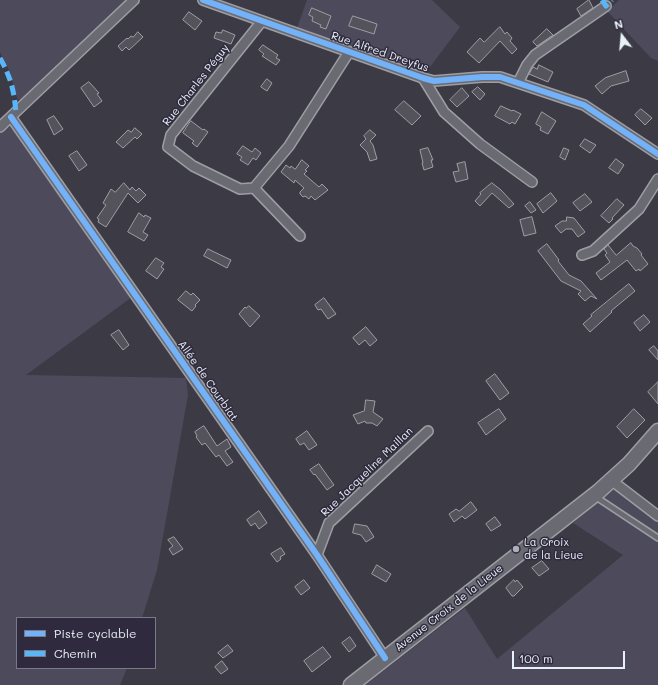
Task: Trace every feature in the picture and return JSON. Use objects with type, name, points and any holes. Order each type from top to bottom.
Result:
[{"type":"main road","name":"Avenue Croix de la Lieue","points":[[351,685],[593,496],[629,464],[658,431]]},
{"type":"street","points":[[0,127],[134,0]]},
{"type":"street","name":"Rue Alfred Dreyfus","points":[[203,0],[434,81],[500,77],[584,105],[658,154]]},
{"type":"street","points":[[518,83],[526,65],[535,55],[606,6]]},
{"type":"street","name":"Rue Charles Péguy","points":[[254,188],[240,189],[193,166],[168,147],[171,135],[262,21]]},
{"type":"street","points":[[300,236],[254,188],[290,146],[350,52]]},
{"type":"street","points":[[424,78],[444,112],[480,144],[532,182]]},
{"type":"street","name":"Allée de Courbiat","points":[[11,117],[317,555],[385,658]]},
{"type":"street","points":[[582,255],[593,250],[639,209],[658,179]]},
{"type":"street","name":"Rue Jacqueline Maillan","points":[[317,555],[329,523],[428,431]]},
{"type":"street","points":[[611,480],[658,516]]},
{"type":"lane","points":[[593,496],[658,538]]},
{"type":"shaded area","points":[[0,0],[127,0],[24,100],[20,101],[17,98],[10,72],[0,52]]},
{"type":"shaded area","points":[[307,0],[432,0],[460,27],[424,75],[297,28]]},
{"type":"shaded area","points":[[619,0],[658,0],[658,61],[651,58],[607,11]]},
{"type":"shaded area","points":[[12,126],[132,297],[26,375],[186,378],[188,395],[157,570],[142,617],[16,617],[16,669],[127,669],[120,685],[0,685],[0,133]]},
{"type":"shaded area","points":[[620,484],[658,512],[658,685],[365,685],[465,608],[497,659],[623,555],[573,523]]},
{"type":"building","points":[[589,0],[593,8],[581,16],[577,9]]},
{"type":"building","points":[[312,8],[331,16],[326,29],[320,27],[321,25],[312,21],[313,17],[309,15]]},
{"type":"building","points":[[189,12],[202,21],[195,30],[183,20]]},
{"type":"building","points":[[353,16],[377,24],[374,34],[349,26]]},
{"type":"building","points":[[500,27],[505,34],[507,32],[512,38],[510,41],[517,49],[512,54],[500,41],[479,63],[467,52],[480,38],[484,42]]},
{"type":"building","points":[[547,29],[553,35],[537,46],[533,42]]},
{"type":"building","points":[[223,30],[235,35],[231,44],[214,38],[216,32],[221,33]]},
{"type":"building","points":[[138,32],[143,37],[129,50],[126,47],[122,51],[118,46],[127,38],[128,39],[131,36],[133,37]]},
{"type":"building","points":[[263,45],[278,55],[276,58],[280,60],[276,65],[262,56],[264,54],[259,50]]},
{"type":"building","points":[[539,65],[553,72],[548,82],[529,74],[533,67],[537,69]]},
{"type":"building","points":[[626,71],[629,81],[611,86],[602,94],[595,86],[605,78]]},
{"type":"building","points":[[267,79],[272,83],[267,91],[261,87]]},
{"type":"building","points":[[89,82],[99,93],[97,94],[102,101],[94,107],[81,88]]},
{"type":"building","points":[[478,87],[485,94],[480,100],[472,92]]},
{"type":"building","points":[[462,88],[469,96],[457,107],[450,100]]},
{"type":"building","points":[[404,101],[421,116],[412,125],[395,110]]},
{"type":"building","points":[[501,106],[521,114],[515,124],[512,122],[510,124],[495,116]]},
{"type":"building","points":[[641,109],[652,118],[645,125],[635,115]]},
{"type":"building","points":[[542,112],[556,121],[548,134],[540,130],[541,127],[536,124]]},
{"type":"building","points":[[54,116],[63,129],[54,135],[47,120]]},
{"type":"building","points":[[191,121],[208,132],[197,147],[192,143],[194,141],[183,133]]},
{"type":"building","points":[[135,128],[142,134],[137,139],[135,137],[123,148],[116,142],[128,130],[131,132]]},
{"type":"building","points":[[370,130],[376,135],[370,141],[373,145],[377,159],[370,161],[367,152],[360,145],[366,139],[364,136]]},
{"type":"building","points":[[585,139],[596,145],[590,153],[580,146]]},
{"type":"building","points":[[243,146],[252,152],[255,148],[261,153],[256,160],[253,158],[248,165],[240,160],[242,157],[237,154]]},
{"type":"building","points":[[428,148],[433,160],[431,160],[433,167],[424,170],[420,150]]},
{"type":"building","points":[[564,148],[569,150],[565,160],[560,157]]},
{"type":"building","points":[[77,151],[87,165],[79,171],[69,156]]},
{"type":"building","points":[[616,159],[624,165],[618,174],[609,168]]},
{"type":"building","points":[[302,160],[309,166],[305,170],[307,171],[304,174],[319,187],[322,184],[328,190],[315,200],[311,196],[309,199],[305,196],[303,197],[300,192],[304,188],[295,180],[294,183],[281,172],[286,165],[295,169]]},
{"type":"building","points":[[465,162],[468,179],[456,182],[453,172],[459,171],[457,164]]},
{"type":"building","points":[[124,183],[130,190],[132,187],[136,191],[139,188],[146,195],[138,203],[128,193],[106,227],[98,222],[99,219],[97,218],[106,205],[103,203],[111,189],[115,192]]},
{"type":"building","points":[[492,183],[514,204],[509,208],[492,193],[480,206],[475,201],[481,194],[480,193]]},
{"type":"building","points":[[551,193],[557,201],[543,213],[537,204]]},
{"type":"building","points":[[585,194],[592,202],[580,211],[573,203]]},
{"type":"building","points":[[617,199],[624,205],[609,223],[601,216]]},
{"type":"building","points":[[530,202],[536,210],[531,213],[525,206]]},
{"type":"building","points":[[139,213],[144,217],[145,215],[151,218],[143,232],[148,235],[144,241],[128,232]]},
{"type":"building","points":[[532,217],[536,233],[524,236],[520,220]]},
{"type":"building","points":[[567,217],[574,218],[585,232],[578,237],[572,229],[566,229],[561,233],[555,226],[562,221],[566,221]]},
{"type":"building","points":[[631,243],[642,254],[641,255],[648,264],[640,271],[639,269],[636,271],[627,260],[601,280],[596,273],[610,262],[605,255],[607,253],[604,249],[608,245],[616,255]]},
{"type":"building","points":[[547,244],[569,275],[581,281],[597,299],[591,296],[585,301],[578,294],[581,291],[561,281],[538,251]]},
{"type":"building","points":[[208,249],[231,260],[227,268],[204,256]]},
{"type":"building","points":[[156,258],[164,263],[161,267],[164,269],[157,279],[146,271]]},
{"type":"building","points":[[629,284],[635,291],[611,311],[612,312],[590,332],[583,324],[592,316],[591,315]]},
{"type":"building","points":[[186,291],[191,295],[193,293],[200,300],[192,311],[178,300]]},
{"type":"building","points":[[324,298],[336,314],[328,319],[321,309],[318,310],[315,305]]},
{"type":"building","points":[[249,306],[260,316],[250,327],[239,314],[245,307],[246,308]]},
{"type":"building","points":[[644,315],[650,322],[640,331],[634,323]]},
{"type":"building","points":[[366,327],[377,340],[370,346],[365,340],[359,345],[353,338]]},
{"type":"building","points":[[119,330],[129,345],[123,350],[111,335]]},
{"type":"building","points":[[654,346],[658,351],[658,360],[649,350]]},
{"type":"building","points":[[495,374],[509,393],[500,400],[486,381]]},
{"type":"building","points":[[658,382],[658,404],[648,392]]},
{"type":"building","points":[[366,400],[375,401],[373,412],[383,419],[377,426],[372,423],[366,423],[365,421],[358,424],[353,415],[364,411]]},
{"type":"building","points":[[499,409],[506,419],[486,435],[478,423]]},
{"type":"building","points":[[634,409],[645,420],[627,438],[617,427]]},
{"type":"building","points":[[204,426],[217,446],[227,439],[231,447],[225,451],[233,462],[227,466],[219,455],[216,457],[205,443],[202,445],[196,437],[195,432]]},
{"type":"building","points":[[307,431],[317,445],[309,450],[304,443],[300,445],[296,439]]},
{"type":"building","points":[[319,464],[334,485],[327,490],[315,474],[314,475],[310,470]]},
{"type":"building","points":[[471,502],[477,510],[465,519],[462,516],[454,522],[449,514],[456,509],[459,511]]},
{"type":"building","points":[[259,511],[267,523],[259,529],[255,523],[251,526],[247,520]]},
{"type":"building","points":[[495,517],[501,525],[491,531],[486,524]]},
{"type":"building","points":[[355,524],[367,526],[374,537],[366,542],[361,535],[353,533]]},
{"type":"building","points":[[174,537],[183,549],[173,555],[169,549],[173,546],[168,540]]},
{"type":"building","points":[[281,548],[285,554],[280,557],[281,559],[277,562],[271,554]]},
{"type":"building","points":[[542,561],[549,569],[539,576],[532,568]]},
{"type":"building","points":[[377,565],[391,574],[386,582],[372,574]]},
{"type":"building","points":[[304,580],[310,588],[301,595],[295,587]]},
{"type":"building","points":[[514,580],[515,582],[517,580],[523,587],[514,596],[512,596],[506,588]]},
{"type":"building","points":[[350,637],[356,646],[349,652],[342,643]]},
{"type":"building","points":[[228,645],[233,651],[223,658],[218,653]]},
{"type":"building","points":[[323,647],[331,657],[312,672],[304,661]]},
{"type":"building","points":[[222,661],[228,669],[221,674],[215,667]]},
{"type":"marked path","points":[[602,0],[606,6],[612,0]]},
{"type":"marked path","points":[[0,58],[11,84],[16,113]]},
{"type":"cycle path","points":[[203,0],[423,78],[434,81],[500,77],[584,105],[658,154]]},
{"type":"cycle path","points":[[11,117],[317,555],[385,658]]},
{"type":"place","name":"La Croix de la Lieue","points":[[516,549]]}]
